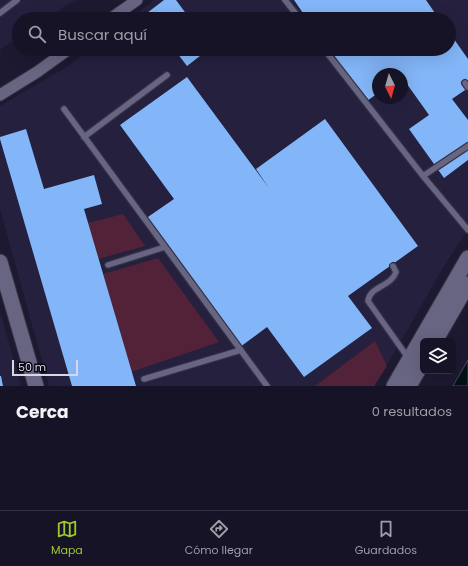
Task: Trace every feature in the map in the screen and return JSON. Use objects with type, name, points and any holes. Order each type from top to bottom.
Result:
[{"type":"main road","points":[[409,386],[417,364],[468,258]]},
{"type":"main road","points":[[0,262],[33,385]]},
{"type":"main road","points":[[437,338],[468,284]]},
{"type":"main road","points":[[394,386],[417,364]]},
{"type":"street","points":[[120,12],[137,0]]},
{"type":"street","points":[[0,95],[59,56]]},
{"type":"lane","points":[[0,13],[17,0]]},
{"type":"lane","points":[[285,0],[294,12]]},
{"type":"lane","points":[[329,56],[423,176],[468,230]]},
{"type":"lane","points":[[84,136],[167,75]]},
{"type":"lane","points":[[64,109],[266,386]]},
{"type":"lane","points":[[423,176],[468,146]]},
{"type":"lane","points":[[108,265],[165,247]]},
{"type":"lane","points":[[393,266],[396,272],[392,279],[371,293],[368,301],[417,364]]},
{"type":"lane","points":[[144,379],[241,350]]},
{"type":"shaded area","points":[[0,0],[75,0],[57,12],[12,12],[12,42],[0,50]]},
{"type":"shaded area","points":[[154,0],[468,0],[468,229],[443,268],[375,386],[49,386],[0,209],[0,106],[68,66],[81,56],[456,56],[456,12],[138,12]]},
{"type":"shaded area","points":[[123,214],[145,246],[98,259],[88,223]]},
{"type":"shaded area","points":[[158,258],[219,342],[131,372],[103,274]]},
{"type":"shaded area","points":[[0,311],[21,386],[0,386]]},
{"type":"shaded area","points":[[375,341],[387,366],[374,386],[315,386]]},
{"type":"shaded area","points":[[468,360],[468,386],[453,386]]},
{"type":"building","points":[[164,0],[176,0],[185,12],[148,12]]},
{"type":"building","points":[[294,0],[426,0],[434,12],[302,12]]},
{"type":"building","points":[[456,42],[468,59],[468,88],[452,99],[468,120],[468,160],[444,178],[409,129],[429,115],[408,85],[408,68],[372,68],[372,97],[367,101],[334,56],[456,56]]},
{"type":"building","points":[[179,56],[200,56],[187,66]]},
{"type":"building","points":[[187,77],[269,188],[256,169],[325,119],[418,246],[348,296],[372,328],[304,377],[267,327],[240,347],[145,219],[174,199],[120,125]]},
{"type":"building","points":[[26,129],[44,189],[94,175],[102,204],[84,209],[136,386],[72,386],[0,139],[0,137]]},
{"type":"building","points":[[1,376],[3,386],[0,386]]}]
